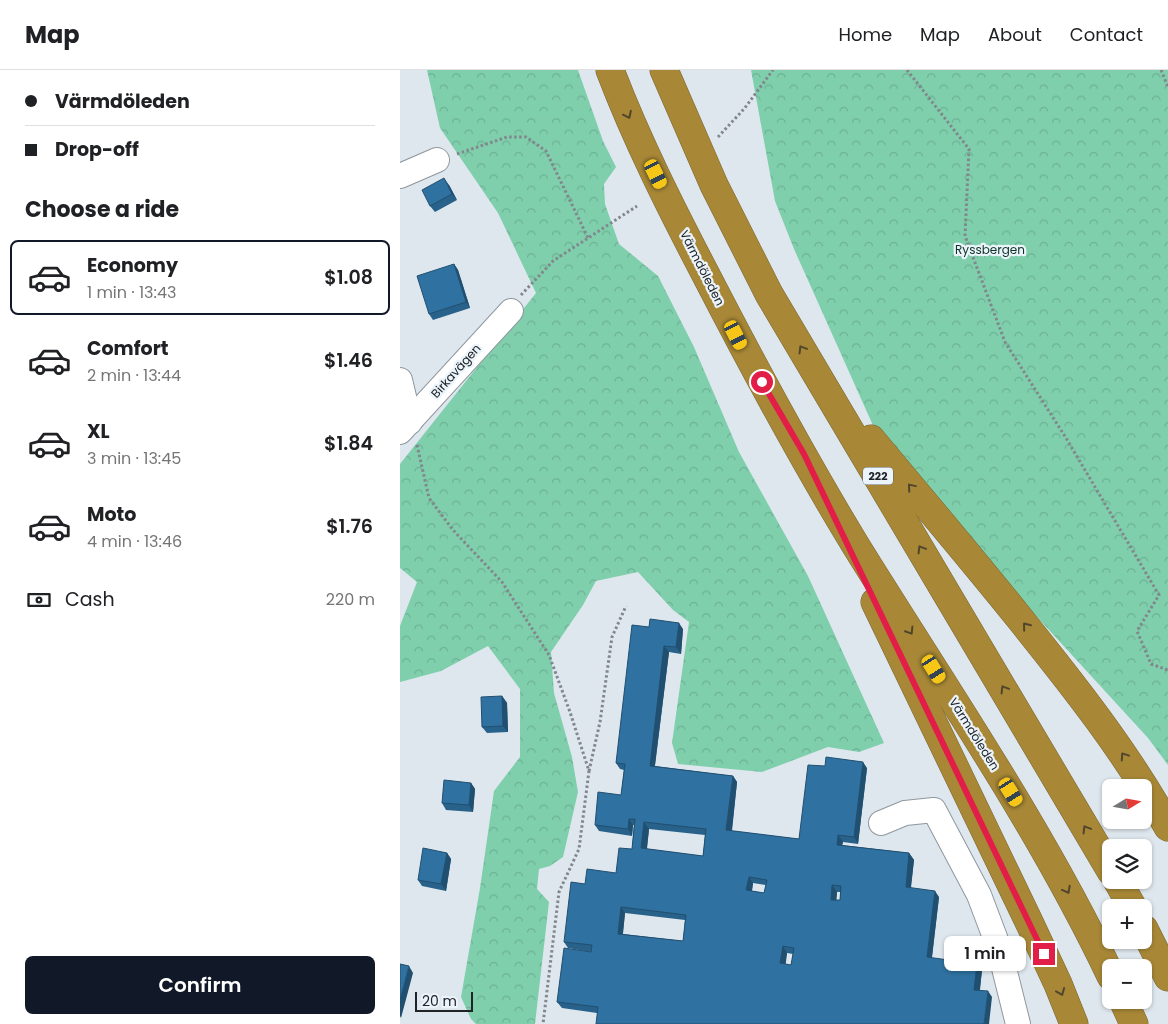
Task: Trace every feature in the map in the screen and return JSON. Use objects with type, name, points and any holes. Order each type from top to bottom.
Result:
[{"type":"highway","name":"Värmdöleden","points":[[610,70],[624,108],[688,241],[753,367],[855,543],[1039,838],[1102,959]]},
{"type":"highway","name":"222","points":[[664,70],[714,185],[761,278],[1102,856]]},
{"type":"highway","points":[[817,374],[1066,675],[1131,767],[1168,827]]},
{"type":"highway","points":[[804,454],[1030,924],[1074,1024]]},
{"type":"highway","points":[[1152,945],[1168,977]]},
{"type":"highway","points":[[1127,1009],[1134,1024]]},
{"type":"street","points":[[400,176],[438,160]]},
{"type":"street","name":"Birkavägen","points":[[405,427],[511,310]]},
{"type":"street","points":[[400,380],[405,427]]},
{"type":"street","points":[[882,823],[905,813],[934,810],[979,895],[999,948],[1018,1024]]},
{"type":"path","points":[[716,139],[744,110],[773,70]]},
{"type":"path","points":[[907,70],[969,149],[965,236],[1005,342],[1066,438],[1159,595],[1137,631],[1151,664],[1168,670]]},
{"type":"path","points":[[1161,70],[1168,87]]},
{"type":"path","points":[[438,160],[507,137],[526,137],[546,151],[588,238]]},
{"type":"path","points":[[511,310],[522,293],[554,261],[637,206]]},
{"type":"path","points":[[405,427],[420,452],[429,498],[453,530],[502,582],[549,655],[589,771]]},
{"type":"path","points":[[543,1024],[559,892],[579,848],[589,771],[600,722],[612,637],[626,606]]},
{"type":"green space","points":[[427,70],[578,70],[603,141],[616,167],[604,184],[605,204],[619,244],[658,276],[694,347],[739,452],[808,576],[884,743],[859,752],[828,747],[762,772],[678,764],[672,743],[689,622],[673,610],[638,572],[596,581],[583,605],[551,652],[554,693],[572,757],[578,792],[563,857],[550,866],[539,869],[537,889],[549,902],[535,1024],[476,1024],[471,1019],[461,997],[480,888],[494,791],[520,757],[520,689],[488,646],[441,671],[400,682],[400,626],[417,582],[400,568],[400,464],[536,293],[498,213],[440,128]]},
{"type":"green space","name":"Ryssbergen","points":[[751,70],[1168,70],[1168,765],[1148,738],[884,450],[794,249],[775,201]]},
{"type":"building","points":[[444,178],[452,194],[430,206],[422,190]]},
{"type":"building","points":[[454,264],[466,302],[429,314],[417,276]]},
{"type":"building","points":[[650,619],[679,623],[676,647],[664,646],[650,766],[733,776],[726,830],[799,839],[808,765],[825,766],[826,757],[863,762],[854,837],[838,835],[837,845],[909,853],[906,887],[935,891],[927,957],[977,964],[974,990],[988,991],[984,1024],[596,1024],[598,1007],[557,1002],[564,948],[591,952],[592,945],[564,942],[571,882],[585,884],[587,869],[616,873],[619,848],[632,849],[635,819],[629,819],[628,829],[595,825],[598,792],[621,795],[625,764],[616,763],[632,625],[649,627]],"holes":[[[644,822],[706,829],[703,856],[641,848]],[[749,877],[767,880],[764,893],[746,890]],[[832,885],[841,886],[840,900],[831,900]],[[621,907],[686,915],[683,941],[618,934]],[[783,946],[794,948],[791,965],[780,963]]]},
{"type":"building","points":[[502,696],[503,726],[482,727],[481,697]]},
{"type":"building","points":[[444,780],[471,783],[469,805],[442,803]]},
{"type":"building","points":[[423,848],[447,853],[441,884],[418,880]]},
{"type":"building","points":[[400,964],[409,966],[400,1000]]},
{"type":"route","points":[[762,382],[804,454],[1002,870],[1044,954]]}]
